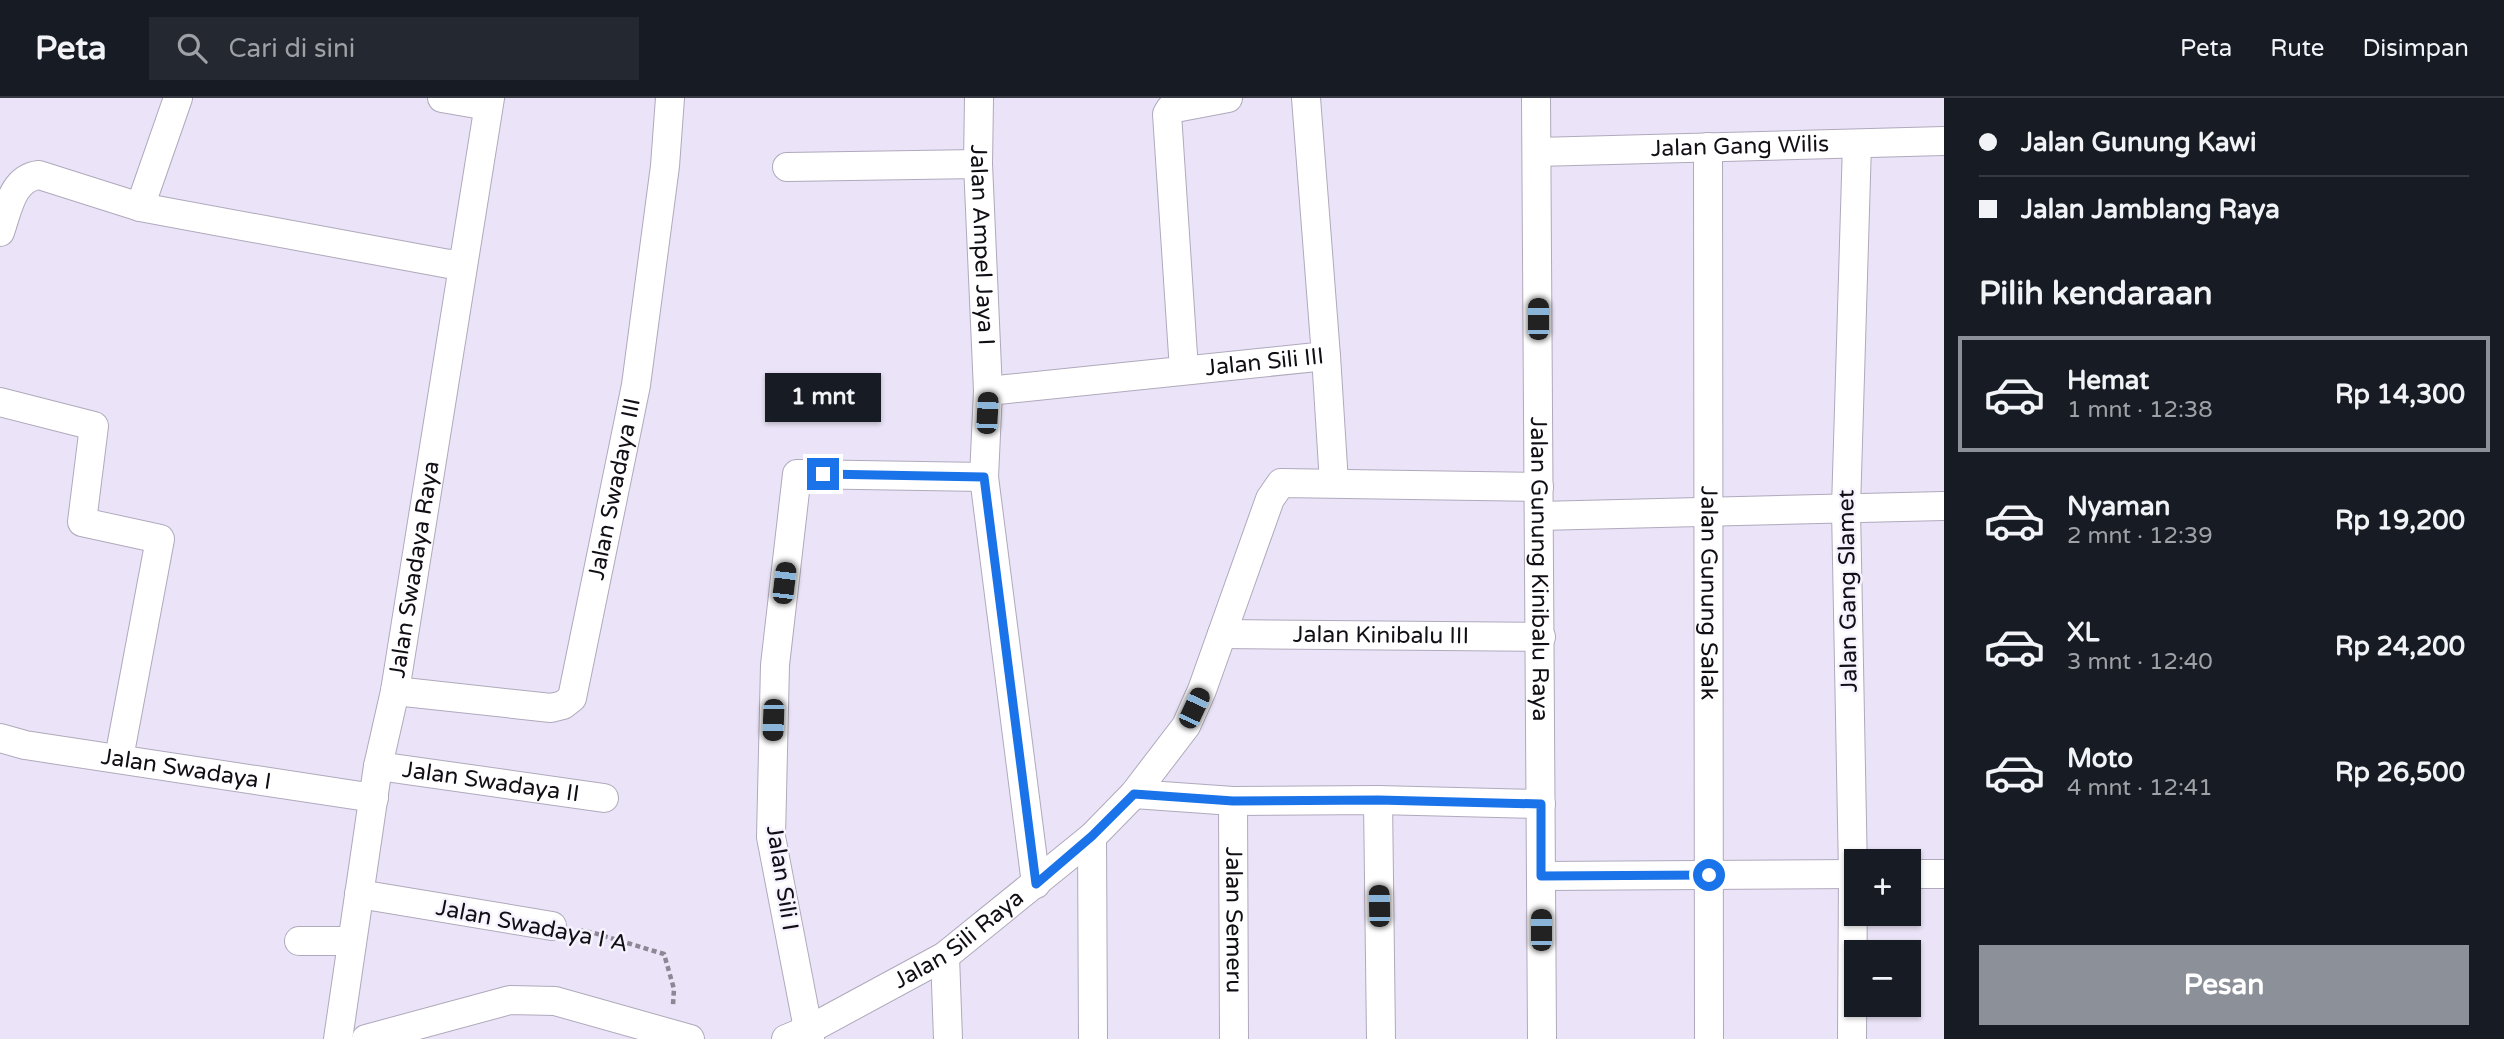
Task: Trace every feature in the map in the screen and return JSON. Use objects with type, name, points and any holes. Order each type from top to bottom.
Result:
[{"type":"street","points":[[141,207],[177,98]]},
{"type":"street","points":[[442,98],[489,102]]},
{"type":"street","name":"Jalan Swadaya III","points":[[394,691],[551,708],[563,705],[572,698],[636,385],[665,166],[670,98]]},
{"type":"street","name":"Jalan Ampel Jaya I","points":[[979,98],[978,164],[988,391],[984,477],[1036,884]]},
{"type":"street","points":[[1184,370],[1167,114],[1170,108],[1228,98]]},
{"type":"street","name":"Jalan Sili III","points":[[988,391],[1326,356],[1306,98]]},
{"type":"street","name":"Jalan Gunung Kinibalu Raya","points":[[1536,98],[1542,1039]]},
{"type":"street","name":"Jalan Swadaya Raya","points":[[338,1039],[378,766],[394,691],[489,102]]},
{"type":"street","name":"Jalan Gang Wilis","points":[[1537,152],[1944,141]]},
{"type":"street","name":"Jalan Gang Slamet","points":[[1854,849],[1846,508],[1857,144]]},
{"type":"street","name":"Jalan Gunung Salak","points":[[1708,147],[1709,1039]]},
{"type":"street","points":[[787,167],[978,164]]},
{"type":"street","points":[[0,232],[16,188],[30,176],[39,175],[141,207],[449,264],[462,263]]},
{"type":"street","points":[[1326,356],[1334,483],[1539,487]]},
{"type":"street","points":[[0,402],[94,426],[82,523],[160,538],[119,758]]},
{"type":"street","name":"Jalan Sili I","points":[[802,1036],[771,837],[775,665],[797,474],[984,477]]},
{"type":"street","name":"Jalan Sili Raya","points":[[802,1036],[946,956],[1092,836],[1134,794],[1186,726],[1202,690],[1270,499],[1281,482],[1334,483]]},
{"type":"street","points":[[1539,516],[1944,506]]},
{"type":"street","name":"Jalan Kinibalu III","points":[[1222,634],[1541,637]]},
{"type":"street","name":"Jalan Swadaya I","points":[[0,737],[24,745],[374,798]]},
{"type":"street","name":"Jalan Swadaya II","points":[[378,766],[604,798]]},
{"type":"street","points":[[1134,794],[1233,801],[1378,800],[1541,804]]},
{"type":"street","points":[[1378,800],[1381,1039]]},
{"type":"street","name":"Jalan Semeru","points":[[1233,801],[1234,1039]]},
{"type":"street","points":[[1092,836],[1093,1039]]},
{"type":"street","points":[[1541,876],[1844,874]]},
{"type":"street","points":[[1921,874],[1944,874]]},
{"type":"street","name":"Jalan Swadaya I A","points":[[359,894],[552,926]]},
{"type":"street","name":"Jalan Gang Slamet","points":[[1852,1039],[1854,926]]},
{"type":"street","points":[[299,941],[352,941]]},
{"type":"street","points":[[946,956],[948,1039]]},
{"type":"street","points":[[366,1039],[510,1000],[534,999],[555,1002],[680,1036]]},
{"type":"path","name":"Jalan Swadaya I A","points":[[552,926],[594,933],[664,954],[674,989],[680,1036]]},
{"type":"route","points":[[823,474],[984,477],[1036,884],[1092,836],[1134,794],[1233,801],[1378,800],[1541,804],[1541,876],[1709,875]]}]
